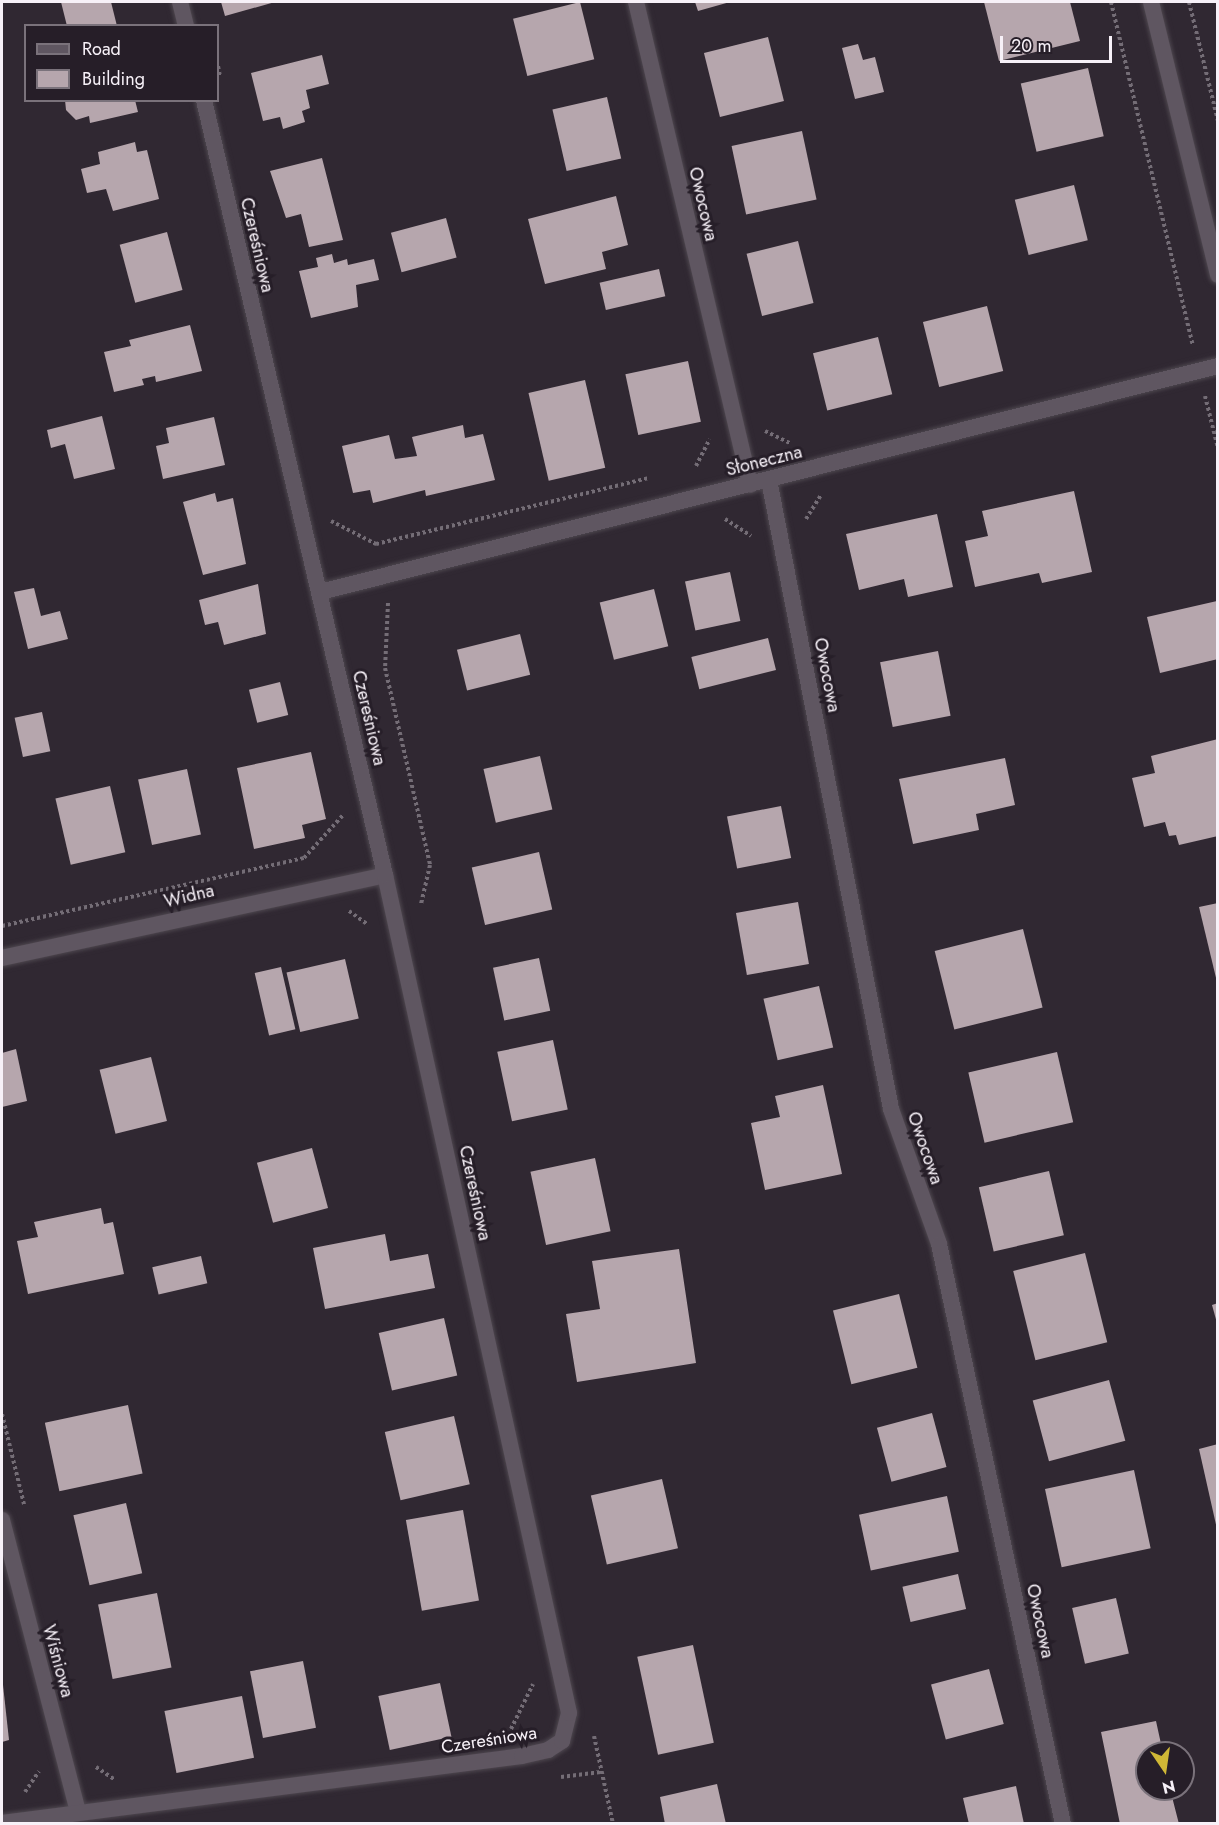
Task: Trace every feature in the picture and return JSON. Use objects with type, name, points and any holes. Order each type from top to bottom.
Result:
[{"type":"street","points":[[180,2],[186,24]]},
{"type":"street","name":"Owocowa","points":[[636,2],[750,485]]},
{"type":"street","points":[[1150,2],[1218,275]]},
{"type":"street","name":"Czereśniowa","points":[[2,1823],[500,1760],[548,1750],[562,1741],[569,1713],[385,875],[204,102]]},
{"type":"street","name":"Słoneczna","points":[[320,592],[1218,366]]},
{"type":"street","name":"Owocowa","points":[[769,480],[891,1109],[939,1244],[1063,1824]]},
{"type":"street","name":"Widna","points":[[2,958],[385,875]]},
{"type":"street","name":"Wiśniowa","points":[[2,1520],[78,1812]]},
{"type":"path","points":[[1111,2],[1218,448]]},
{"type":"path","points":[[1189,2],[1218,121]]},
{"type":"path","points":[[219,70],[223,88]]},
{"type":"path","points":[[688,468],[700,465],[711,436]]},
{"type":"path","points":[[324,517],[376,544],[653,477]]},
{"type":"path","points":[[388,600],[385,668],[430,865]]},
{"type":"path","points":[[2,926],[304,858],[348,809]]},
{"type":"path","points":[[350,911],[372,928]]},
{"type":"path","points":[[592,1729],[613,1824]]},
{"type":"path","points":[[18,1798],[34,1783],[42,1763]]},
{"type":"building","points":[[61,2],[111,2],[116,24],[66,24]]},
{"type":"building","points":[[221,2],[275,2],[225,16]]},
{"type":"building","points":[[580,2],[594,59],[527,76],[513,19]]},
{"type":"building","points":[[695,2],[730,2],[698,11]]},
{"type":"building","points":[[984,2],[1070,2],[1080,41],[999,61]]},
{"type":"building","points":[[768,37],[784,101],[720,117],[704,53]]},
{"type":"building","points":[[858,44],[863,60],[875,57],[884,92],[855,99],[842,48]]},
{"type":"building","points":[[322,55],[329,84],[306,90],[310,108],[302,111],[305,122],[283,129],[280,117],[263,121],[251,73]]},
{"type":"building","points":[[1088,68],[1104,136],[1037,152],[1021,84]]},
{"type":"building","points":[[607,97],[621,158],[567,171],[552,110]]},
{"type":"building","points":[[65,102],[136,102],[138,112],[90,123],[89,116],[76,120],[66,110]]},
{"type":"building","points":[[802,131],[817,199],[746,214],[732,146]]},
{"type":"building","points":[[135,142],[137,152],[147,150],[159,199],[113,211],[106,189],[87,193],[81,169],[100,164],[98,152]]},
{"type":"building","points":[[322,158],[343,240],[309,247],[301,214],[286,218],[270,171]]},
{"type":"building","points":[[1074,185],[1088,240],[1029,255],[1015,200]]},
{"type":"building","points":[[616,196],[628,245],[602,252],[606,269],[545,284],[528,219]]},
{"type":"building","points":[[446,218],[457,258],[402,272],[391,233]]},
{"type":"building","points":[[167,232],[183,290],[135,303],[120,245]]},
{"type":"building","points":[[798,241],[813,303],[762,316],[747,254]]},
{"type":"building","points":[[332,254],[334,263],[347,259],[348,265],[374,259],[379,280],[356,285],[358,307],[311,318],[299,271],[318,267],[316,258]]},
{"type":"building","points":[[659,269],[665,296],[606,310],[600,283]]},
{"type":"building","points":[[987,306],[1003,371],[939,387],[923,322]]},
{"type":"building","points":[[190,325],[202,371],[156,382],[155,376],[142,379],[144,385],[114,392],[104,352],[131,346],[129,340]]},
{"type":"building","points":[[878,337],[892,394],[827,410],[813,353]]},
{"type":"building","points":[[688,361],[701,422],[638,435],[625,374]]},
{"type":"building","points":[[585,380],[605,468],[549,481],[528,393]]},
{"type":"building","points":[[102,416],[115,469],[74,479],[65,444],[51,448],[47,430]]},
{"type":"building","points":[[214,417],[225,465],[163,479],[156,446],[169,443],[166,428]]},
{"type":"building","points":[[463,425],[465,438],[483,434],[495,480],[426,496],[425,490],[373,503],[370,490],[353,493],[342,446],[389,435],[395,459],[417,456],[412,437]]},
{"type":"building","points":[[1074,491],[1092,572],[1042,583],[1039,573],[975,587],[965,541],[988,536],[982,511]]},
{"type":"building","points":[[215,493],[217,502],[233,498],[246,564],[203,575],[183,502]]},
{"type":"building","points":[[937,514],[953,587],[908,597],[904,579],[859,590],[846,534]]},
{"type":"building","points":[[730,572],[740,621],[695,630],[685,582]]},
{"type":"building","points":[[258,584],[266,634],[224,645],[218,622],[205,625],[199,600]]},
{"type":"building","points":[[34,588],[41,616],[60,611],[68,639],[28,649],[14,592]]},
{"type":"building","points":[[654,589],[668,646],[614,660],[600,603]]},
{"type":"building","points":[[1217,601],[1218,659],[1160,673],[1147,617]]},
{"type":"building","points":[[520,634],[530,675],[467,690],[457,650]]},
{"type":"building","points":[[768,638],[776,670],[699,689],[691,657]]},
{"type":"building","points":[[938,651],[951,716],[893,727],[880,662]]},
{"type":"building","points":[[280,682],[288,715],[257,723],[249,690]]},
{"type":"building","points":[[42,712],[50,751],[23,757],[15,718]]},
{"type":"building","points":[[1218,739],[1218,836],[1179,845],[1176,835],[1169,836],[1165,822],[1144,827],[1132,778],[1155,773],[1151,756]]},
{"type":"building","points":[[311,752],[326,819],[302,825],[305,838],[254,849],[237,768]]},
{"type":"building","points":[[540,756],[552,810],[496,823],[483,769]]},
{"type":"building","points":[[1005,758],[1015,805],[976,814],[979,830],[913,844],[899,779]]},
{"type":"building","points":[[187,769],[201,835],[152,845],[138,779]]},
{"type":"building","points":[[110,786],[125,852],[71,865],[55,799]]},
{"type":"building","points":[[781,806],[791,858],[737,869],[727,816]]},
{"type":"building","points":[[539,852],[552,909],[485,925],[472,868]]},
{"type":"building","points":[[798,902],[809,964],[747,975],[736,913]]},
{"type":"building","points":[[1218,903],[1218,982],[1217,982],[1199,907]]},
{"type":"building","points":[[1023,929],[1043,1008],[954,1030],[935,951]]},
{"type":"building","points":[[539,958],[550,1011],[504,1021],[493,968]]},
{"type":"building","points":[[345,959],[359,1018],[300,1032],[287,972]]},
{"type":"building","points":[[281,967],[295,1029],[269,1035],[255,973]]},
{"type":"building","points":[[819,986],[833,1047],[778,1060],[763,999]]},
{"type":"building","points":[[553,1040],[568,1109],[512,1121],[497,1052]]},
{"type":"building","points":[[16,1049],[27,1101],[2,1107],[2,1053]]},
{"type":"building","points":[[1057,1052],[1073,1122],[985,1143],[968,1072]]},
{"type":"building","points":[[151,1057],[167,1121],[116,1134],[100,1070]]},
{"type":"building","points":[[823,1085],[842,1174],[765,1190],[751,1123],[780,1117],[775,1096]]},
{"type":"building","points":[[312,1148],[328,1208],[273,1223],[257,1163]]},
{"type":"building","points":[[595,1158],[611,1231],[546,1245],[530,1172]]},
{"type":"building","points":[[1049,1171],[1064,1235],[994,1252],[979,1187]]},
{"type":"building","points":[[101,1208],[104,1224],[113,1222],[124,1274],[28,1294],[17,1241],[38,1237],[34,1222]]},
{"type":"building","points":[[385,1234],[390,1261],[428,1254],[435,1288],[325,1309],[313,1248]]},
{"type":"building","points":[[679,1249],[696,1363],[577,1382],[566,1314],[600,1309],[592,1261]]},
{"type":"building","points":[[1085,1253],[1107,1342],[1035,1360],[1013,1271]]},
{"type":"building","points":[[201,1256],[207,1283],[159,1295],[152,1267]]},
{"type":"building","points":[[899,1294],[917,1368],[851,1384],[833,1310]]},
{"type":"building","points":[[1218,1303],[1218,1323],[1217,1323],[1212,1305]]},
{"type":"building","points":[[444,1318],[457,1375],[392,1391],[379,1333]]},
{"type":"building","points":[[1109,1380],[1125,1441],[1049,1461],[1033,1400]]},
{"type":"building","points":[[128,1405],[143,1473],[59,1491],[45,1423]]},
{"type":"building","points":[[932,1413],[946,1467],[891,1482],[877,1428]]},
{"type":"building","points":[[454,1416],[470,1484],[401,1500],[385,1432]]},
{"type":"building","points":[[1218,1444],[1218,1529],[1217,1529],[1199,1449]]},
{"type":"building","points":[[1134,1470],[1151,1548],[1062,1567],[1045,1489]]},
{"type":"building","points":[[662,1479],[678,1548],[607,1565],[591,1495]]},
{"type":"building","points":[[947,1496],[959,1552],[871,1570],[859,1515]]},
{"type":"building","points":[[126,1503],[142,1573],[90,1585],[73,1515]]},
{"type":"building","points":[[463,1510],[479,1601],[422,1611],[406,1520]]},
{"type":"building","points":[[958,1574],[966,1609],[911,1622],[902,1587]]},
{"type":"building","points":[[157,1593],[172,1668],[113,1679],[98,1604]]},
{"type":"building","points":[[1116,1598],[1129,1654],[1085,1664],[1072,1608]]},
{"type":"building","points":[[693,1645],[714,1743],[658,1755],[637,1657]]},
{"type":"building","points":[[303,1661],[316,1728],[263,1738],[250,1671]]},
{"type":"building","points":[[989,1669],[1004,1724],[946,1740],[931,1685]]},
{"type":"building","points":[[440,1683],[451,1737],[390,1750],[378,1696]]},
{"type":"building","points":[[2,1685],[9,1740],[2,1742]]},
{"type":"building","points":[[242,1696],[254,1758],[176,1773],[164,1711]]},
{"type":"building","points":[[1156,1721],[1160,1741],[1135,1741],[1135,1801],[1173,1801],[1179,1824],[1120,1824],[1101,1732]]},
{"type":"building","points":[[717,1784],[726,1824],[665,1824],[660,1797]]},
{"type":"building","points":[[1016,1786],[1024,1824],[969,1824],[963,1798]]}]
